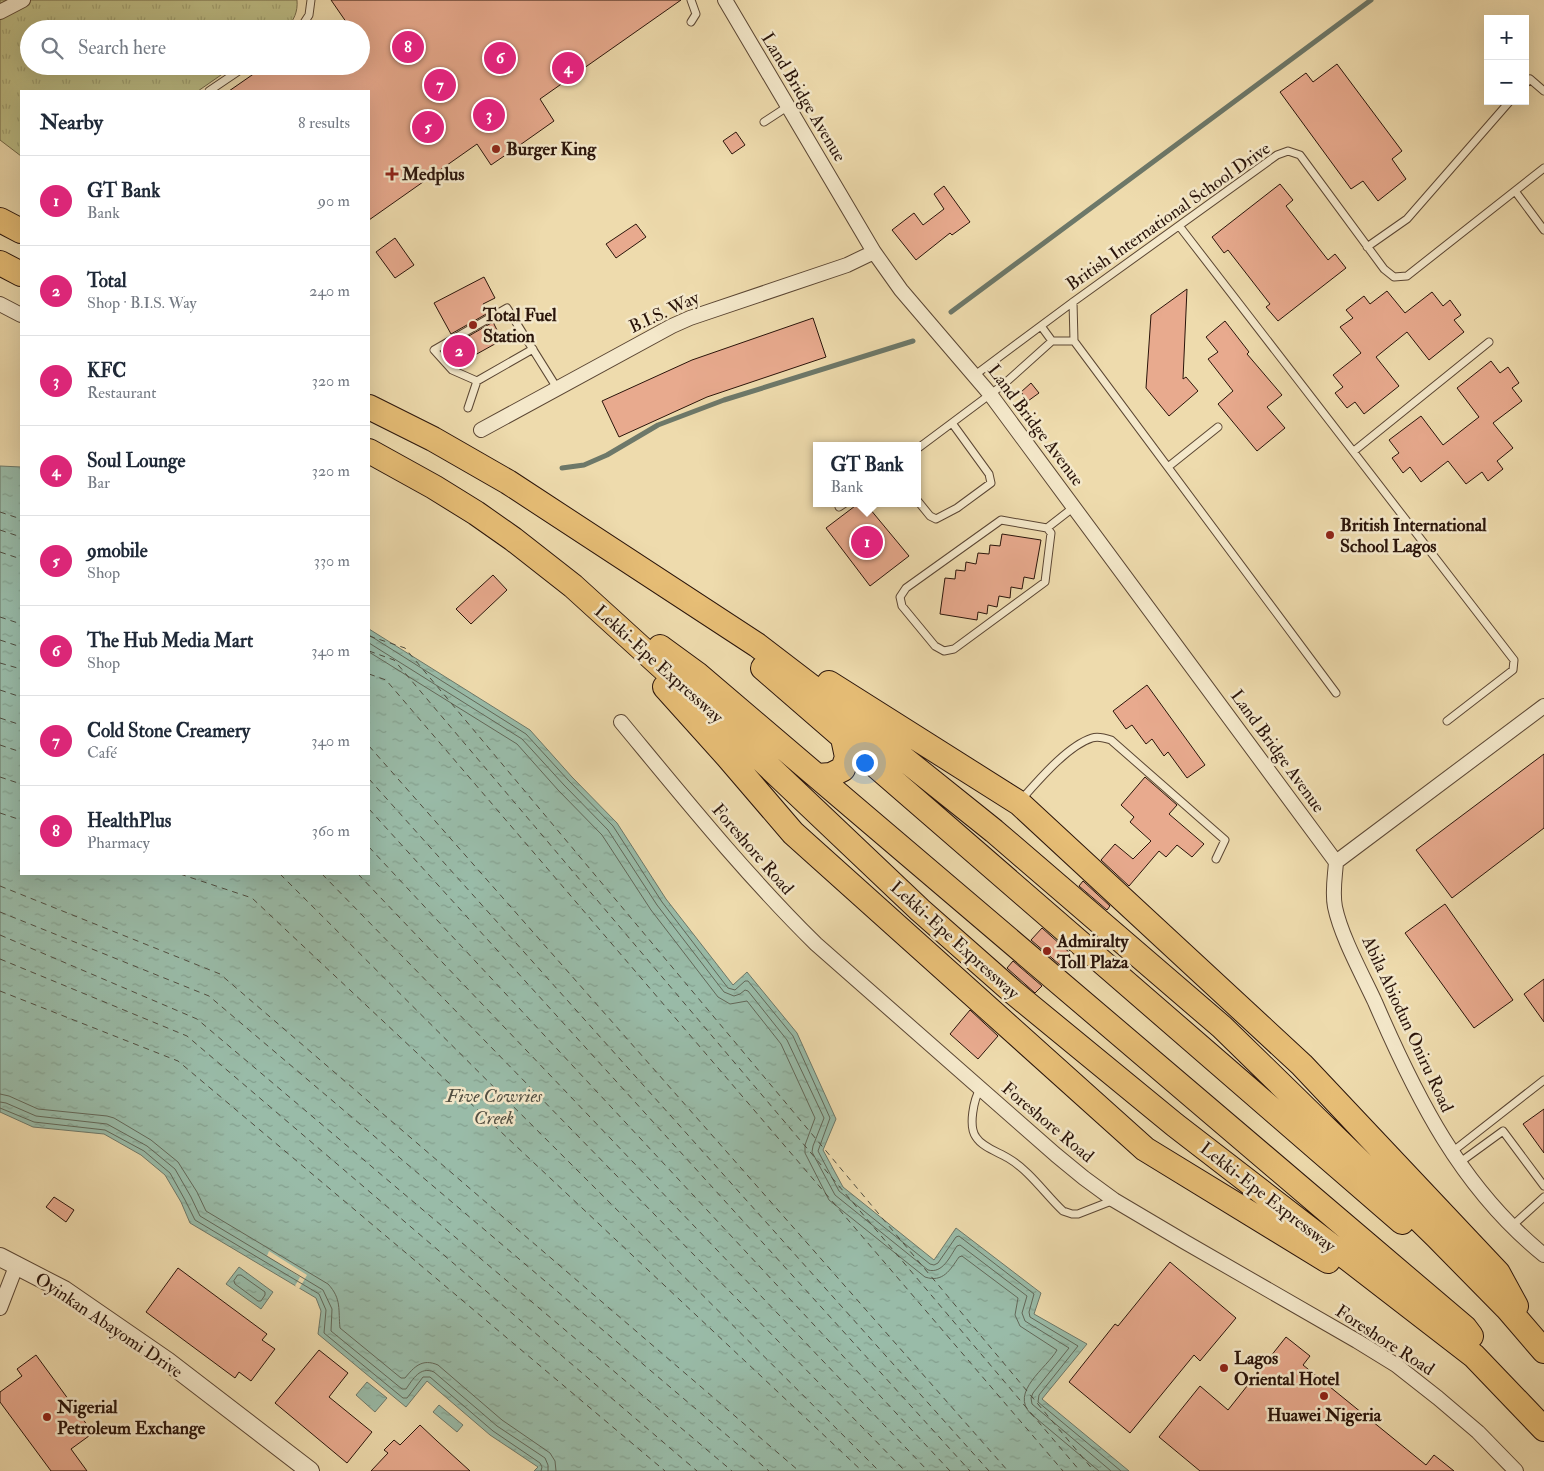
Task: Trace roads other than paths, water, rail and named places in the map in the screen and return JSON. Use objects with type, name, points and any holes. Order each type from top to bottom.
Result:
[{"type":"highway","points":[[0,220],[20,230]]},
{"type":"highway","points":[[0,263],[20,273]]},
{"type":"highway","points":[[370,408],[433,439],[508,482],[757,645],[994,831],[1222,1027],[1436,1236],[1506,1308],[1543,1350]]},
{"type":"highway","name":"Lekki-Epe Expressway","points":[[370,452],[476,513],[573,586],[706,707],[920,910],[1013,992],[1280,1208],[1442,1330],[1480,1362],[1544,1429]]},
{"type":"highway","points":[[667,585],[1390,1212],[1543,1350]]},
{"type":"highway","points":[[667,585],[697,600],[1018,803],[1302,1065],[1498,1273],[1543,1350]]},
{"type":"highway","points":[[573,586],[697,674],[1465,1328],[1544,1429]]},
{"type":"highway","points":[[573,586],[727,756],[793,833],[1145,1149],[1442,1330]]},
{"type":"highway","points":[[817,776],[831,775],[843,769],[847,757],[843,738]]},
{"type":"street","points":[[0,12],[23,0]]},
{"type":"street","name":"Land Bridge Avenue","points":[[725,0],[874,252],[901,290],[975,375],[1075,506],[1336,862]]},
{"type":"street","name":"B.I.S. Way","points":[[481,430],[672,326],[690,318],[847,265],[874,252]]},
{"type":"street","points":[[0,304],[20,314]]},
{"type":"street","points":[[1336,862],[1544,706]]},
{"type":"street","name":"Foreshore Road","points":[[621,722],[730,853],[784,913],[816,944],[1056,1155],[1114,1200],[1396,1365],[1478,1432],[1516,1471]]},
{"type":"street","name":"Abila Abiodun Oniru Road","points":[[1336,862],[1335,907],[1341,926],[1410,1081],[1455,1157],[1490,1203],[1544,1255]]},
{"type":"street","name":"Oyinkan Abayomi Drive","points":[[0,1257],[64,1290],[167,1361],[310,1471]]},
{"type":"street","points":[[0,1308],[16,1264]]},
{"type":"lane","points":[[306,20],[310,15],[311,0]]},
{"type":"lane","points":[[691,0],[696,14],[691,22]]},
{"type":"lane","points":[[210,90],[233,75]]},
{"type":"lane","points":[[1529,80],[1544,91]]},
{"type":"lane","points":[[1367,247],[1407,219],[1507,105]]},
{"type":"lane","points":[[764,122],[787,107]]},
{"type":"lane","name":"British International School Drive","points":[[975,375],[1277,155],[1288,151],[1300,155],[1367,247],[1384,269],[1394,277],[1407,276],[1544,168]]},
{"type":"lane","points":[[1515,191],[1544,230]]},
{"type":"lane","points":[[1180,227],[1514,660],[1512,670],[1446,721]]},
{"type":"lane","points":[[1073,302],[1074,341],[1336,693]]},
{"type":"lane","points":[[477,381],[452,370],[434,350],[507,308],[557,388]]},
{"type":"lane","points":[[1041,326],[1052,341]]},
{"type":"lane","points":[[921,447],[1004,384],[1052,341],[1074,341]]},
{"type":"lane","points":[[1354,451],[1489,342]]},
{"type":"lane","points":[[468,408],[477,381],[533,349]]},
{"type":"lane","points":[[921,505],[930,516],[936,519],[957,508],[991,483],[989,474],[952,423]]},
{"type":"lane","points":[[1168,467],[1218,428]]},
{"type":"lane","points":[[1047,528],[1051,532],[1045,582],[954,649],[944,651],[935,646],[902,606],[900,597],[906,588],[1001,520],[1047,528],[1075,506]]},
{"type":"lane","points":[[1018,803],[1046,772],[1066,754],[1092,738],[1101,737],[1111,740],[1225,840],[1216,859]]},
{"type":"lane","points":[[1455,1157],[1544,1080]]},
{"type":"lane","points":[[980,1089],[976,1096],[973,1129],[975,1136],[980,1142],[1019,1165],[1064,1211],[1078,1214],[1114,1200]]},
{"type":"lane","points":[[1455,1157],[1503,1132],[1544,1186]]},
{"type":"lane","points":[[1512,1226],[1544,1197]]},
{"type":"water","name":"Five Cowries Creek","points":[[0,466],[20,467],[20,875],[370,875],[370,630],[530,730],[617,823],[666,899],[733,985],[747,972],[797,1033],[836,1119],[823,1150],[843,1187],[934,1260],[956,1228],[1041,1293],[1034,1314],[1087,1344],[1042,1399],[1129,1471],[534,1471],[538,1467],[490,1435],[427,1381],[406,1407],[318,1334],[321,1311],[316,1298],[190,1223],[181,1202],[165,1175],[141,1155],[104,1134],[33,1127],[0,1112]]},
{"type":"water","points":[[239,1267],[273,1292],[261,1309],[226,1284]]},
{"type":"water","points":[[367,1382],[387,1398],[375,1412],[356,1395]]},
{"type":"water","points":[[439,1405],[463,1425],[457,1432],[433,1412]]},
{"type":"waterway","points":[[951,312],[1371,0]]},
{"type":"waterway","points":[[562,468],[584,465],[607,455],[658,425],[724,400],[913,341]]},
{"type":"place","name":"HealthPlus","points":[[408,47]]},
{"type":"place","name":"The Hub Media Mart","points":[[500,58]]},
{"type":"place","name":"Soul Lounge","points":[[568,68]]},
{"type":"place","name":"Cold Stone Creamery","points":[[440,85]]},
{"type":"place","name":"KFC","points":[[489,115]]},
{"type":"place","name":"9mobile","points":[[428,127]]},
{"type":"place","name":"Burger King","points":[[496,149]]},
{"type":"place","name":"Medplus","points":[[392,174]]},
{"type":"place","name":"Total Fuel Station","points":[[473,325]]},
{"type":"place","name":"Total","points":[[459,351]]},
{"type":"place","name":"British International School Lagos","points":[[1330,535]]},
{"type":"place","name":"GT Bank","points":[[867,542]]},
{"type":"place","name":"Admiralty Toll Plaza","points":[[1047,951]]},
{"type":"place","name":"Lagos Oriental Hotel","points":[[1224,1368]]},
{"type":"place","name":"Huawei Nigeria","points":[[1324,1396]]},
{"type":"place","name":"Nigerial Petroleum Exchange","points":[[47,1417]]}]
